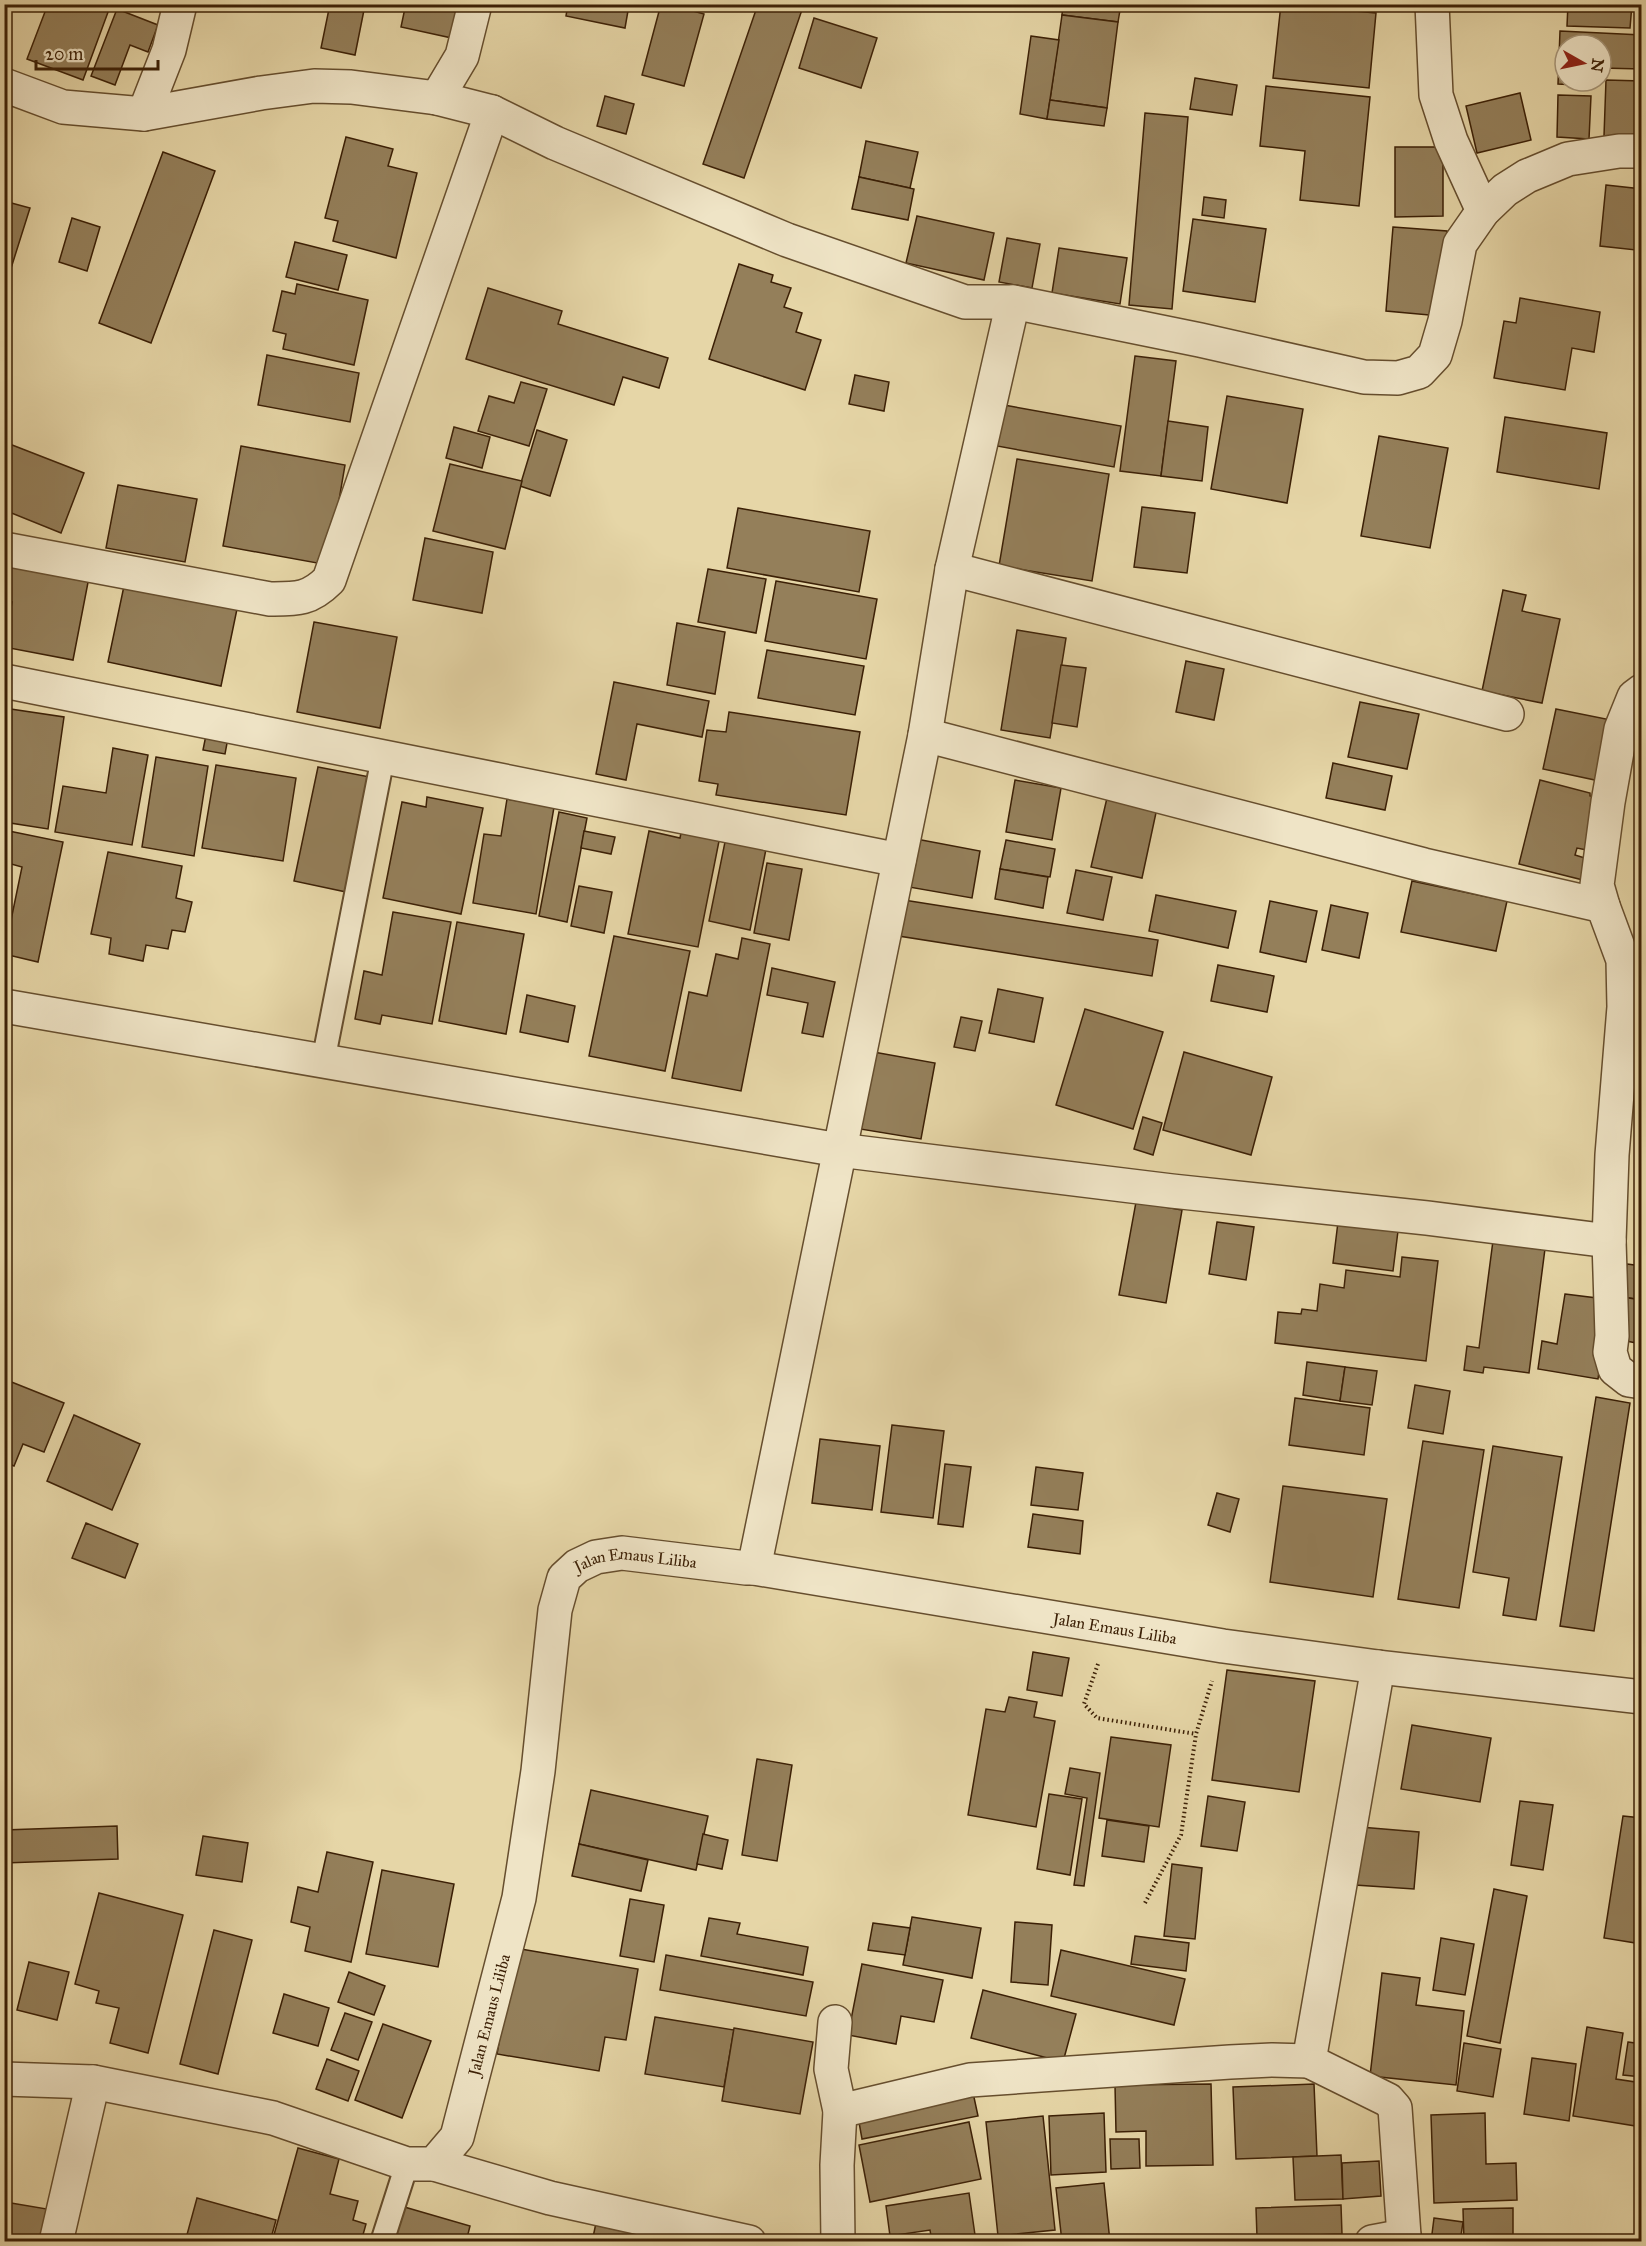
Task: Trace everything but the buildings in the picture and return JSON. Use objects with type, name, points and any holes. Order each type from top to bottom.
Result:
[{"type":"street","points":[[144,114],[169,51],[180,4]]},
{"type":"street","points":[[437,98],[462,56],[475,4]]},
{"type":"street","points":[[1432,4],[1436,95],[1452,141],[1483,210]]},
{"type":"street","points":[[4,85],[63,107],[144,114],[314,86],[351,87],[437,98],[492,112],[555,143],[787,240],[965,302],[1013,302],[1200,340],[1364,377],[1398,378],[1419,372],[1435,355],[1445,321],[1460,244],[1483,210],[1505,190],[1527,176],[1568,159],[1619,151],[1641,151]]},
{"type":"street","points":[[4,549],[270,599],[296,599],[316,593],[329,580],[492,112]]},
{"type":"street","points":[[754,1568],[925,735],[952,569],[1013,302]]},
{"type":"street","points":[[952,569],[1507,714]]},
{"type":"street","points":[[4,681],[899,860]]},
{"type":"street","points":[[1641,691],[1634,697],[1621,729],[1597,885],[1623,960],[1624,1007],[1612,1155],[1609,1241],[1612,1336],[1610,1352],[1615,1369],[1629,1380],[1641,1382]]},
{"type":"street","points":[[925,735],[1424,866],[1603,906]]},
{"type":"street","points":[[4,1006],[839,1150],[1609,1241]]},
{"type":"street","name":"Jalan Emaus Liliba","points":[[421,2164],[457,2137],[519,1898],[538,1772],[555,1610],[564,1578],[577,1566],[596,1557],[622,1554],[754,1568],[1223,1646],[1378,1667],[1641,1696]]},
{"type":"street","points":[[1308,2061],[1378,1667]]},
{"type":"street","points":[[835,2022],[831,2069],[840,2111],[837,2165],[838,2241]]},
{"type":"street","points":[[840,2111],[970,2080],[1240,2062],[1308,2061],[1388,2100],[1395,2108],[1404,2239],[1372,2241]]},
{"type":"street","points":[[4,2079],[93,2082],[273,2118],[421,2164],[550,2198],[749,2241]]},
{"type":"street","points":[[56,2241],[93,2082]]},
{"type":"lane","points":[[323,1062],[383,757]]},
{"type":"lane","points":[[382,2241],[421,2164]]},
{"type":"path","points":[[1110,1627],[1084,1704],[1097,1718],[1196,1734]]},
{"type":"path","points":[[1145,1904],[1180,1835],[1196,1734],[1223,1646]]}]
